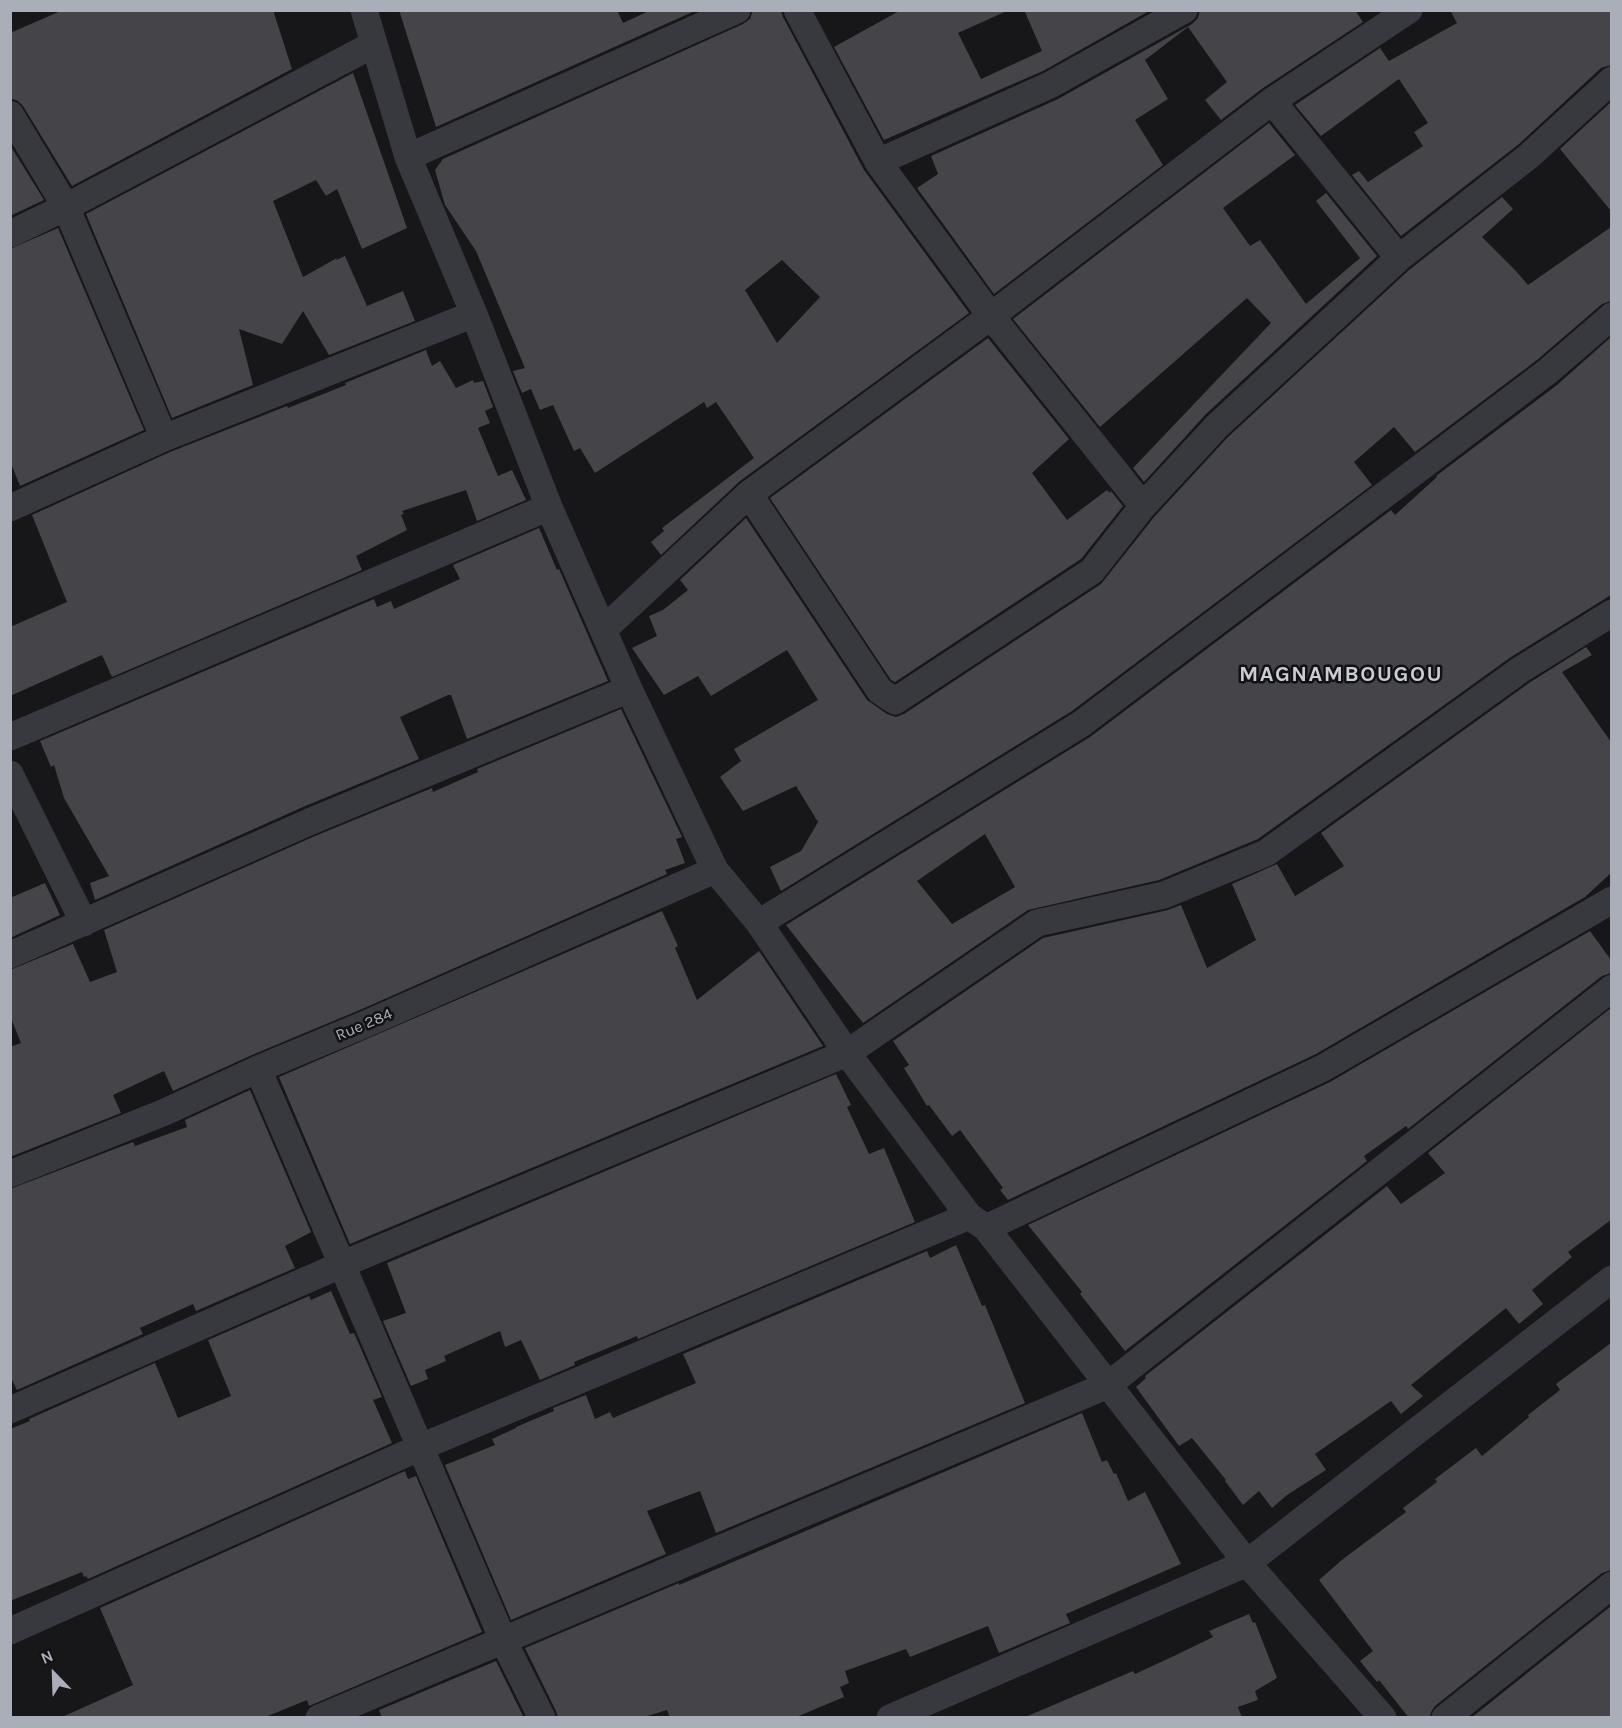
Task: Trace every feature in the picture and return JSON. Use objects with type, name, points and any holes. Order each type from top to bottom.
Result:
[{"type":"street","points":[[364,10],[408,157],[474,314],[549,507],[629,689],[715,870],[759,923],[847,1053],[977,1222],[1247,1563],[1383,1718]]},
{"type":"street","points":[[408,157],[737,10]]},
{"type":"street","points":[[797,10],[878,162],[991,316],[1143,506]]},
{"type":"street","points":[[603,630],[749,495],[991,316],[1272,101],[1409,10]]},
{"type":"street","points":[[878,162],[1050,85],[1178,12]]},
{"type":"street","points":[[10,234],[66,207],[374,44]]},
{"type":"street","points":[[749,495],[880,691],[895,701],[1092,571],[1143,506],[1217,426],[1399,258],[1528,156],[1611,80]]},
{"type":"street","points":[[1272,101],[1399,258]]},
{"type":"street","points":[[10,114],[66,207],[164,438]]},
{"type":"street","points":[[10,508],[164,438],[474,314]]},
{"type":"street","points":[[759,923],[1082,724],[1547,372],[1611,316]]},
{"type":"street","points":[[10,737],[549,507]]},
{"type":"street","points":[[10,1410],[343,1264],[847,1053],[1037,923],[1164,895],[1266,853],[1520,670],[1611,613]]},
{"type":"street","points":[[10,956],[309,822],[629,689]]},
{"type":"street","points":[[10,774],[84,923]]},
{"type":"street","name":"Rue 284","points":[[10,1174],[165,1112],[258,1069],[715,870]]},
{"type":"street","points":[[10,1631],[421,1447],[977,1222],[1323,1068],[1611,900]]},
{"type":"street","points":[[319,1718],[1108,1385],[1611,988]]},
{"type":"street","points":[[258,1069],[503,1640],[542,1718]]},
{"type":"street","points":[[890,1718],[1247,1563],[1611,1279]]},
{"type":"street","points":[[1445,1718],[1611,1585]]},
{"type":"building","points":[[63,10],[273,10],[292,69],[72,186],[23,106],[10,98],[10,33]]},
{"type":"building","points":[[399,10],[617,10],[623,23],[651,10],[697,10],[436,127]]},
{"type":"building","points":[[753,10],[781,10],[864,170],[969,313],[740,481],[661,555],[651,542],[664,531],[662,528],[754,458],[716,402],[707,408],[704,402],[595,473],[580,448],[574,451],[553,405],[540,410],[531,389],[522,393],[513,371],[525,368],[476,251],[445,205],[435,170],[443,159],[750,19]],"holes":[[[782,260],[820,297],[777,343],[745,290]]]},
{"type":"building","points":[[901,10],[1009,10],[958,33],[981,79],[1042,51],[1024,10],[1151,10],[1043,71],[884,140],[834,47]]},
{"type":"building","points":[[1200,10],[1355,10],[1363,22],[1263,88],[1221,120],[1205,100],[1227,82],[1188,27],[1145,60],[1168,99],[1135,120],[1163,165],[994,294],[917,188],[938,174],[931,156],[1058,99],[1192,24],[1198,18]]},
{"type":"building","points":[[1450,10],[1611,10],[1611,65],[1601,68],[1519,144],[1401,236],[1352,175],[1359,171],[1368,182],[1423,146],[1414,132],[1428,123],[1399,79],[1321,136],[1295,105],[1380,48],[1389,61],[1457,23]]},
{"type":"building","points":[[353,73],[407,228],[362,249],[337,189],[326,196],[316,180],[273,201],[303,277],[345,256],[367,306],[403,291],[415,321],[329,355],[303,311],[282,344],[239,329],[253,385],[172,418],[86,214]]},
{"type":"building","points":[[1611,102],[1611,211],[1560,149]]},
{"type":"building","points":[[1269,123],[1295,155],[1223,208],[1250,246],[1260,240],[1306,304],[1360,258],[1316,201],[1326,193],[1377,256],[1206,414],[1144,482],[1133,468],[1271,323],[1247,298],[1100,427],[1013,319]]},
{"type":"building","points":[[10,145],[44,200],[10,216]]},
{"type":"building","points":[[1502,197],[1513,209],[1482,237],[1528,285],[1611,227],[1611,301],[1602,304],[1537,360],[1415,452],[1394,427],[1354,462],[1372,485],[1072,711],[781,891],[770,867],[801,851],[818,822],[796,786],[743,811],[720,777],[741,761],[734,749],[818,700],[787,650],[711,696],[698,676],[664,695],[632,648],[657,636],[649,616],[663,610],[688,590],[680,580],[746,518],[867,700],[887,714],[896,717],[904,714],[1101,584],[1155,516],[1228,437],[1409,270]]},
{"type":"building","points":[[58,228],[144,430],[20,486],[10,461],[10,249]]},
{"type":"building","points":[[1611,337],[1611,595],[1511,657],[1258,839],[1159,880],[1028,910],[863,1023],[786,925],[1090,737],[1391,510],[1395,515],[1436,476],[1557,385]],"holes":[[[985,834],[1015,887],[952,924],[917,881]]]},
{"type":"building","points":[[988,338],[1069,439],[1032,473],[1067,520],[1107,490],[1110,493],[1111,491],[1123,506],[1081,559],[895,682],[891,680],[770,498]]},
{"type":"building","points":[[426,350],[432,366],[440,361],[456,388],[473,380],[474,383],[483,381],[493,407],[485,411],[490,423],[478,428],[498,476],[512,470],[526,500],[477,521],[466,490],[402,511],[404,514],[401,515],[407,530],[356,556],[362,570],[112,677],[102,655],[10,696],[10,627],[67,602],[32,515],[170,452],[346,385],[345,383]]},
{"type":"building","points":[[539,528],[608,681],[467,739],[451,695],[448,695],[400,717],[419,759],[303,807],[95,900],[90,883],[109,876],[64,798],[54,765],[51,767],[40,741],[374,599],[377,607],[391,601],[394,609],[460,579],[453,565]]},
{"type":"building","points":[[1586,647],[1592,655],[1562,672],[1611,742],[1611,873],[1585,897],[1316,1054],[1008,1200],[1000,1190],[1003,1188],[960,1130],[952,1136],[929,1105],[927,1106],[904,1068],[909,1065],[893,1041],[1043,938],[1168,910],[1181,905],[1207,968],[1256,940],[1232,884],[1277,864],[1295,896],[1344,866],[1321,833],[1529,683]]},
{"type":"building","points":[[621,709],[682,837],[676,839],[685,863],[665,870],[667,874],[173,1091],[164,1071],[113,1095],[121,1113],[10,1157],[10,1047],[21,1043],[10,1016],[10,970],[73,944],[90,982],[117,972],[104,930],[315,836],[432,788],[433,792],[478,772],[477,769]]},
{"type":"building","points":[[45,883],[60,915],[10,938],[10,898]]},
{"type":"building","points":[[662,911],[678,946],[675,948],[697,1000],[759,951],[823,1046],[350,1244],[279,1077]]},
{"type":"building","points":[[1590,931],[1611,960],[1611,973],[1602,976],[1408,1129],[1406,1126],[1364,1156],[1367,1161],[1125,1351],[1080,1294],[1082,1292],[1028,1225],[1330,1082]]},
{"type":"building","points":[[1611,1008],[1611,1220],[1568,1252],[1572,1257],[1532,1290],[1543,1304],[1519,1324],[1506,1308],[1411,1385],[1423,1396],[1401,1414],[1391,1401],[1315,1454],[1326,1470],[1287,1495],[1272,1508],[1259,1491],[1243,1505],[1192,1438],[1179,1446],[1136,1387],[1146,1378],[1145,1376],[1387,1186],[1401,1204],[1445,1173],[1428,1153]]},
{"type":"building","points":[[836,1074],[851,1105],[847,1107],[869,1154],[884,1148],[915,1222],[638,1339],[637,1336],[574,1362],[575,1365],[540,1380],[521,1340],[505,1347],[500,1331],[444,1356],[446,1361],[425,1370],[428,1379],[411,1386],[383,1321],[406,1313],[387,1263]]},
{"type":"building","points":[[250,1090],[311,1232],[285,1246],[295,1268],[196,1311],[193,1304],[140,1328],[143,1334],[17,1390],[10,1376],[10,1189],[133,1142],[135,1146],[187,1127],[185,1120]]},
{"type":"building","points":[[956,1245],[982,1306],[985,1305],[1025,1403],[716,1533],[700,1491],[647,1511],[666,1554],[511,1620],[445,1465],[495,1445],[492,1439],[554,1411],[553,1408],[586,1395],[595,1419],[610,1412],[613,1418],[696,1383],[683,1354],[927,1251],[930,1258]]},
{"type":"building","points":[[331,1291],[350,1334],[354,1333],[382,1397],[373,1400],[392,1443],[88,1579],[82,1572],[10,1601],[10,1429],[155,1363],[178,1418],[231,1396],[208,1340],[309,1296],[311,1300]]},
{"type":"building","points":[[1611,1343],[1611,1570],[1602,1573],[1435,1706],[1430,1718],[1409,1718],[1379,1680],[1377,1682],[1360,1661],[1373,1651],[1319,1580],[1406,1512],[1403,1508],[1437,1482],[1435,1479],[1476,1448],[1482,1456],[1560,1390],[1556,1384]]},
{"type":"building","points":[[1082,1413],[1102,1462],[1107,1460],[1114,1474],[1116,1473],[1128,1501],[1145,1492],[1181,1564],[1066,1614],[1070,1623],[999,1653],[988,1626],[910,1657],[906,1649],[845,1671],[849,1683],[840,1687],[844,1697],[794,1718],[670,1718],[667,1710],[641,1718],[558,1718],[525,1648],[679,1583],[679,1585]]},
{"type":"building","points":[[405,1471],[408,1479],[416,1476],[482,1632],[309,1706],[307,1700],[263,1718],[60,1718],[133,1685],[100,1608]]},
{"type":"building","points":[[1611,1606],[1611,1718],[1471,1718]]},
{"type":"building","points":[[1249,1614],[1253,1623],[1255,1622],[1277,1678],[1255,1691],[1258,1700],[1238,1707],[1242,1718],[1023,1718],[1133,1671],[1135,1674],[1213,1637],[1209,1631]]},
{"type":"building","points":[[496,1661],[524,1718],[382,1718],[379,1710]]},
{"type":"district","name":"MAGNAMBOUGOU","points":[[1341,675]]}]
